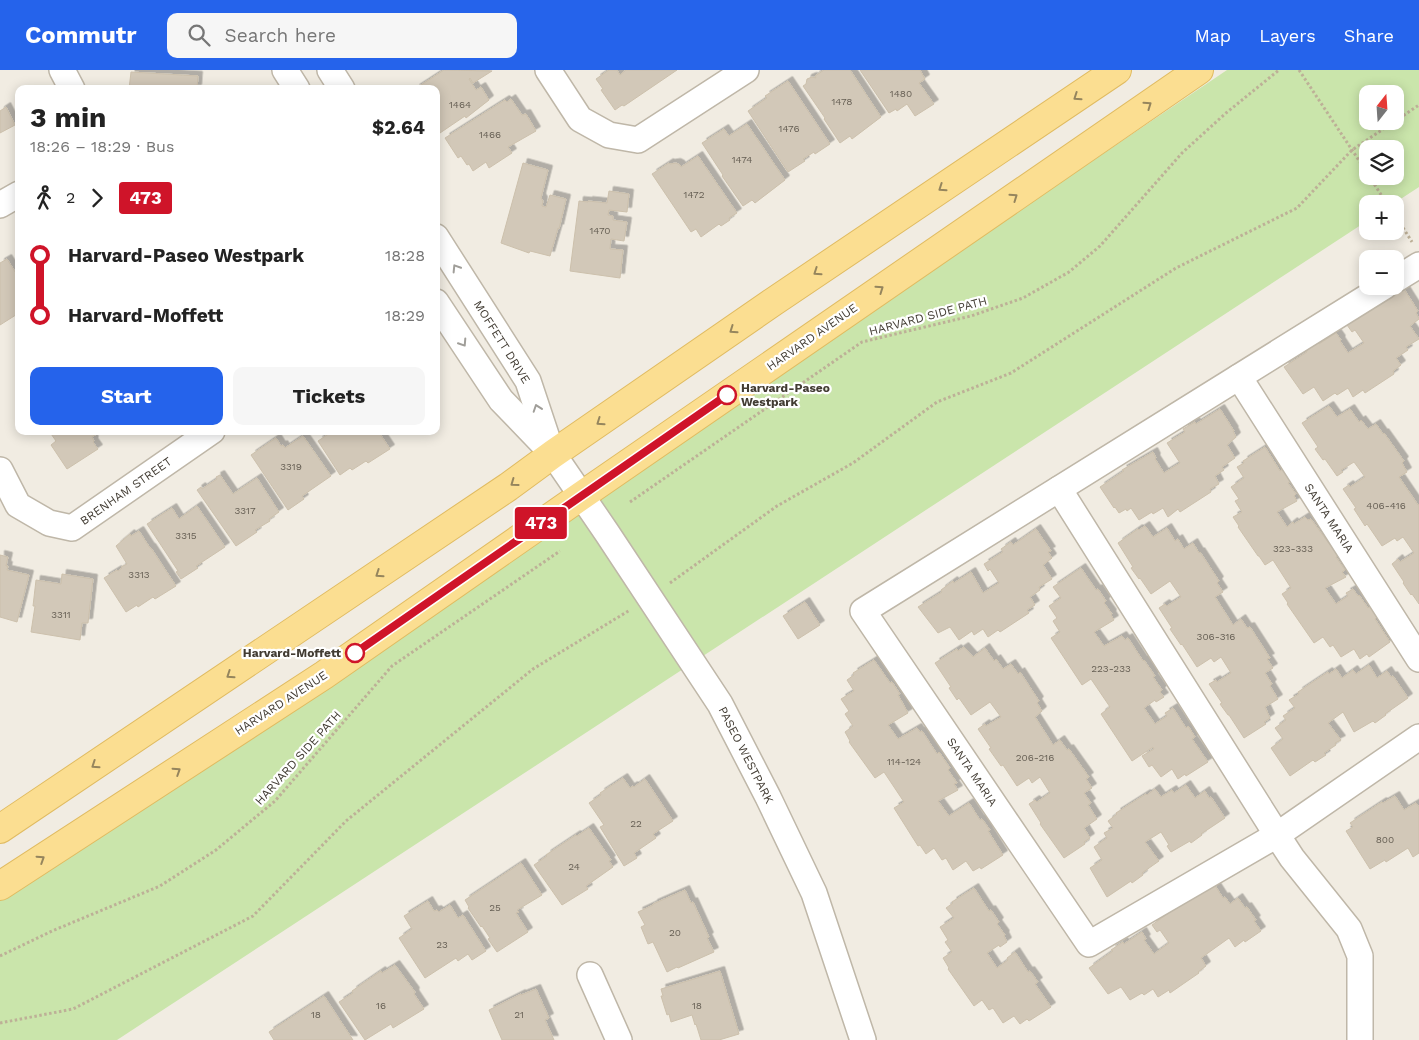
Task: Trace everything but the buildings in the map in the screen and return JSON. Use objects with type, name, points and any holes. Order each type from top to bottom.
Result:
[{"type":"main road","points":[[0,829],[492,498],[782,296],[1118,70]]},
{"type":"main road","name":"HARVARD AVENUE","points":[[0,886],[324,675],[1199,70]]},
{"type":"street","points":[[62,70],[70,85]]},
{"type":"street","points":[[285,70],[294,85]]},
{"type":"street","points":[[330,70],[339,85]]},
{"type":"street","points":[[548,70],[580,119],[609,135],[638,140],[746,70]]},
{"type":"street","points":[[0,205],[15,196]]},
{"type":"street","name":"MOFFETT DRIVE","points":[[440,243],[528,381],[553,454]]},
{"type":"street","points":[[1404,270],[1417,256]]},
{"type":"street","name":"SANTA MARIA","points":[[1371,295],[863,611],[1089,944],[1277,835],[1419,737]]},
{"type":"street","name":"MOFFETT DRIVE","points":[[440,308],[501,400],[553,454],[581,496]]},
{"type":"street","name":"SANTA MARIA","points":[[1239,377],[1419,659]]},
{"type":"street","name":"BRENHAM STREET","points":[[0,470],[18,506],[49,523],[72,528],[206,435]]},
{"type":"street","points":[[1059,489],[1292,858],[1349,930],[1360,956],[1360,1040]]},
{"type":"street","name":"PASEO WESTPARK","points":[[581,496],[720,704],[814,893],[863,1040]]},
{"type":"street","points":[[590,974],[619,1040]]},
{"type":"path","name":"HARVARD SIDE PATH","points":[[630,502],[862,342],[971,316],[1023,298],[1069,272],[1100,246],[1182,153],[1226,113],[1279,70]]},
{"type":"path","points":[[1299,70],[1359,161]]},
{"type":"path","points":[[0,1023],[73,1009],[253,916],[346,821],[533,669],[650,598],[777,506],[853,462],[937,402],[1011,373],[1176,268],[1297,208],[1352,150],[1419,105]]},
{"type":"path","points":[[1404,232],[1417,256]]},
{"type":"path","name":"HARVARD SIDE PATH","points":[[0,956],[52,930],[160,886],[216,850],[274,801],[392,666],[560,551]]},
{"type":"green space","points":[[1227,70],[1419,70],[1419,187],[1404,197],[1404,195],[1359,195],[1359,226],[117,1040],[0,1040],[0,898]]},
{"type":"bus line","name":"473","points":[[355,653],[727,395]]},
{"type":"place","name":"Harvard-Paseo Westpark","points":[[727,395]]},
{"type":"place","name":"Harvard-Moffett","points":[[355,653]]}]
